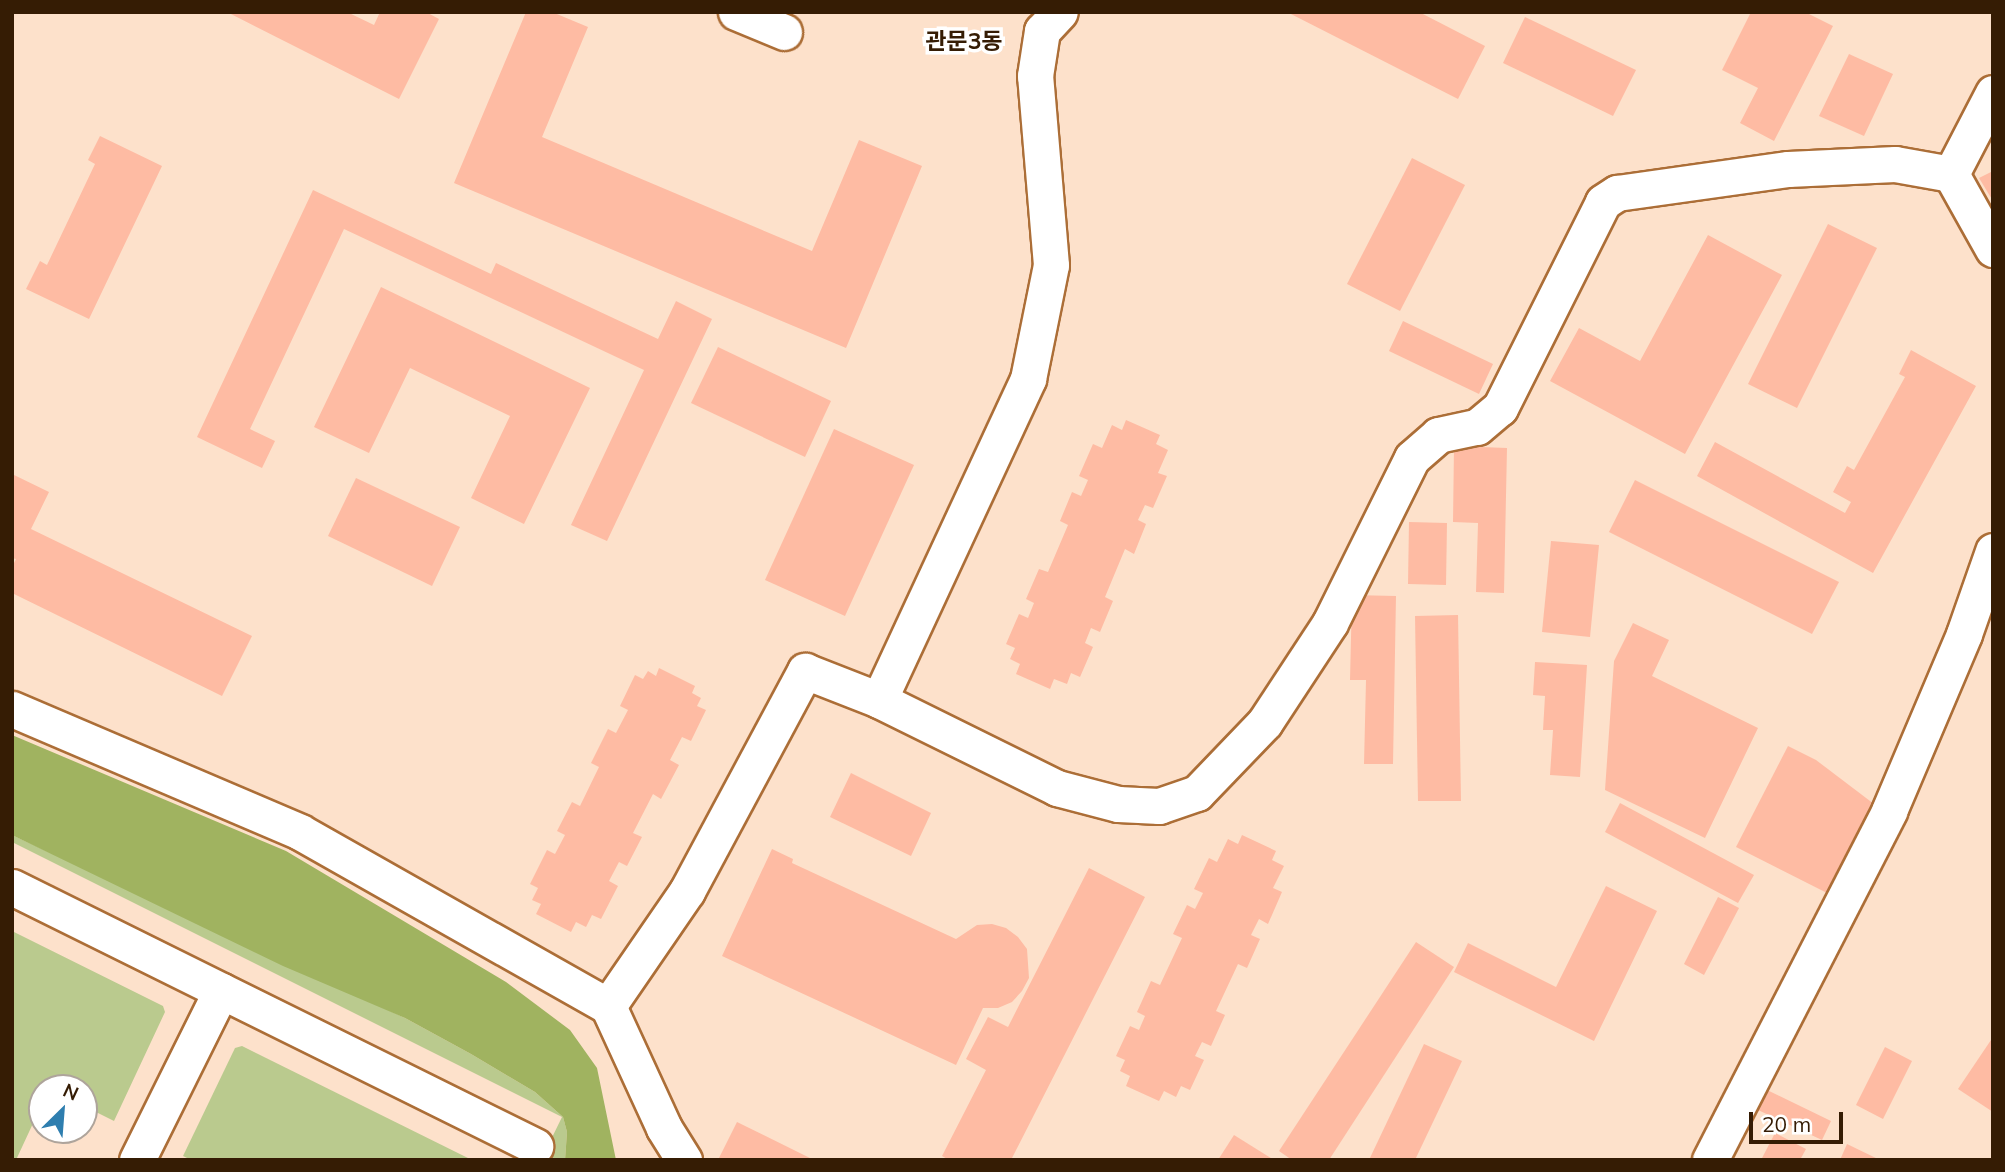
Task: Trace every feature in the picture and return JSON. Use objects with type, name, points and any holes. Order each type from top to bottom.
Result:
[{"type":"street","points":[[736,12],[784,32]]},
{"type":"street","points":[[879,700],[1028,379],[1051,265],[1035,75],[1041,32],[1060,12]]},
{"type":"street","points":[[1951,174],[1993,93]]},
{"type":"street","points":[[608,1006],[687,891],[805,671],[879,700],[1057,788],[1118,803],[1160,806],[1197,793],[1265,722],[1330,623],[1412,458],[1438,435],[1477,428],[1500,408],[1603,202],[1617,193],[1788,169],[1895,164],[1951,174]]},
{"type":"street","points":[[1951,174],[1993,249]]},
{"type":"street","points":[[1710,1160],[1889,811],[1964,634],[1993,551]]},
{"type":"street","points":[[12,709],[300,832],[608,1006],[664,1128],[684,1160]]},
{"type":"street","points":[[12,887],[535,1146]]},
{"type":"street","points":[[137,1160],[221,991]]},
{"type":"green space","points":[[12,735],[286,851],[506,982],[570,1030],[597,1068],[616,1160],[565,1160],[567,1132],[563,1117],[535,1092],[405,1018],[283,966],[12,835]]},
{"type":"green space","points":[[12,835],[405,1018],[471,1054],[535,1092],[563,1117],[567,1132],[565,1160],[541,1160],[562,1117],[12,842]]},
{"type":"green space","points":[[12,931],[163,1006],[165,1012],[114,1121],[98,1113],[98,1074],[28,1074],[28,1134],[16,1160],[12,1160]]},
{"type":"green space","points":[[242,1046],[472,1160],[191,1160],[183,1156],[235,1048]]},
{"type":"building","points":[[227,12],[347,12],[374,25],[380,12],[426,12],[439,19],[399,99]]},
{"type":"building","points":[[526,12],[552,12],[588,27],[542,137],[812,251],[859,140],[922,166],[846,348],[454,183]]},
{"type":"building","points":[[1287,12],[1419,12],[1485,46],[1458,99]]},
{"type":"building","points":[[1751,12],[1805,12],[1833,26],[1774,141],[1740,123],[1758,88],[1722,70]]},
{"type":"building","points":[[1525,17],[1636,70],[1613,116],[1503,63]]},
{"type":"building","points":[[1849,54],[1893,74],[1864,136],[1819,116]]},
{"type":"building","points":[[100,136],[162,166],[89,319],[26,289],[40,261],[47,265],[95,164],[88,160]]},
{"type":"building","points":[[1412,158],[1465,185],[1400,311],[1347,284]]},
{"type":"building","points":[[1993,171],[1993,201],[1979,178]]},
{"type":"building","points":[[313,190],[491,274],[496,263],[658,339],[676,301],[712,319],[607,541],[571,525],[644,370],[344,229],[250,429],[275,441],[262,468],[197,437]]},
{"type":"building","points":[[1828,224],[1877,248],[1797,408],[1748,384]]},
{"type":"building","points":[[1708,235],[1782,275],[1685,454],[1550,381],[1579,328],[1640,361]]},
{"type":"building","points":[[381,287],[590,388],[524,524],[471,498],[510,416],[410,368],[369,453],[314,427]]},
{"type":"building","points":[[1403,321],[1493,364],[1479,394],[1389,351]]},
{"type":"building","points":[[718,347],[831,401],[805,457],[691,403]]},
{"type":"building","points":[[1911,350],[1976,386],[1873,573],[1697,476],[1715,442],[1845,513],[1851,502],[1833,492],[1847,466],[1854,470],[1905,377],[1899,374]]},
{"type":"building","points":[[1126,420],[1160,435],[1156,444],[1168,450],[1158,473],[1167,476],[1153,508],[1145,505],[1138,520],[1146,524],[1134,554],[1125,549],[1105,597],[1113,601],[1100,632],[1091,628],[1085,643],[1093,647],[1080,677],[1071,673],[1067,684],[1054,679],[1050,689],[1016,674],[1020,664],[1010,659],[1015,648],[1006,644],[1019,614],[1028,618],[1034,603],[1026,599],[1039,569],[1048,572],[1068,525],[1060,521],[1072,492],[1081,496],[1088,480],[1079,476],[1093,444],[1102,448],[1112,425],[1122,430]]},
{"type":"building","points":[[834,429],[914,465],[845,616],[765,580]]},
{"type":"building","points":[[1454,446],[1507,448],[1504,593],[1476,592],[1478,523],[1453,522]]},
{"type":"building","points":[[12,474],[49,492],[31,529],[252,636],[222,696],[12,593],[12,567],[16,559],[12,558]]},
{"type":"building","points":[[356,478],[460,527],[432,586],[328,536]]},
{"type":"building","points":[[1635,480],[1839,582],[1812,634],[1609,532]]},
{"type":"building","points":[[1409,522],[1447,523],[1446,585],[1408,584]]},
{"type":"building","points":[[1551,541],[1599,545],[1590,637],[1542,632]]},
{"type":"building","points":[[1352,595],[1396,596],[1393,764],[1364,764],[1366,680],[1350,680]]},
{"type":"building","points":[[1458,615],[1461,801],[1418,801],[1415,616]]},
{"type":"building","points":[[1633,623],[1669,640],[1652,676],[1758,728],[1705,838],[1605,790],[1614,661]]},
{"type":"building","points":[[1535,662],[1587,665],[1580,777],[1550,775],[1553,730],[1543,730],[1545,696],[1533,695]]},
{"type":"building","points":[[659,668],[695,686],[692,693],[701,698],[697,706],[706,710],[691,741],[682,737],[670,760],[679,765],[661,799],[653,794],[633,833],[642,837],[627,866],[619,862],[609,881],[618,886],[601,919],[592,915],[586,927],[576,922],[571,932],[536,914],[541,904],[532,900],[538,888],[530,884],[547,850],[555,854],[565,835],[557,831],[572,802],[580,806],[599,767],[591,763],[608,729],[616,733],[628,710],[620,706],[635,675],[643,679],[648,671],[656,676]]},
{"type":"building","points":[[1788,746],[1816,760],[1874,804],[1827,893],[1736,847]]},
{"type":"building","points":[[851,773],[931,813],[911,856],[830,817]]},
{"type":"building","points":[[1620,803],[1754,875],[1738,903],[1605,832]]},
{"type":"building","points":[[1242,835],[1276,851],[1272,860],[1284,866],[1273,888],[1282,892],[1268,924],[1259,919],[1251,935],[1260,939],[1247,968],[1238,964],[1216,1011],[1225,1015],[1211,1046],[1202,1042],[1195,1056],[1204,1060],[1190,1090],[1181,1086],[1176,1097],[1164,1091],[1159,1101],[1126,1086],[1130,1076],[1120,1071],[1125,1060],[1116,1056],[1130,1026],[1139,1030],[1145,1016],[1137,1012],[1151,981],[1160,985],[1182,938],[1173,934],[1187,905],[1195,909],[1203,893],[1194,889],[1209,858],[1217,862],[1228,839],[1238,844]]},
{"type":"building","points":[[772,849],[793,859],[792,863],[956,939],[977,925],[992,924],[1006,928],[1018,937],[1027,949],[1029,978],[1012,1002],[998,1008],[983,1008],[956,1065],[722,956]]},
{"type":"building","points":[[1089,868],[1145,897],[1011,1160],[949,1160],[942,1156],[986,1070],[966,1059],[988,1017],[1008,1027]]},
{"type":"building","points":[[1606,886],[1657,911],[1594,1041],[1454,972],[1468,943],[1556,987]]},
{"type":"building","points":[[1718,897],[1739,908],[1704,975],[1684,964]]},
{"type":"building","points":[[1416,942],[1454,967],[1329,1160],[1292,1160],[1279,1151]]},
{"type":"building","points":[[1993,1037],[1993,1112],[1958,1089]]},
{"type":"building","points":[[1424,1044],[1462,1061],[1415,1160],[1369,1160]]},
{"type":"building","points":[[1885,1047],[1912,1061],[1883,1119],[1856,1105]]},
{"type":"building","points":[[1767,1090],[1831,1121],[1822,1140],[1758,1110]]},
{"type":"building","points":[[737,1122],[814,1160],[718,1160]]},
{"type":"building","points":[[1775,1133],[1806,1149],[1800,1160],[1761,1160]]},
{"type":"building","points":[[1234,1135],[1274,1160],[1218,1160]]},
{"type":"building","points":[[1847,1144],[1880,1160],[1840,1160]]},
{"type":"district","name":"관문3동","points":[[964,41]]}]
